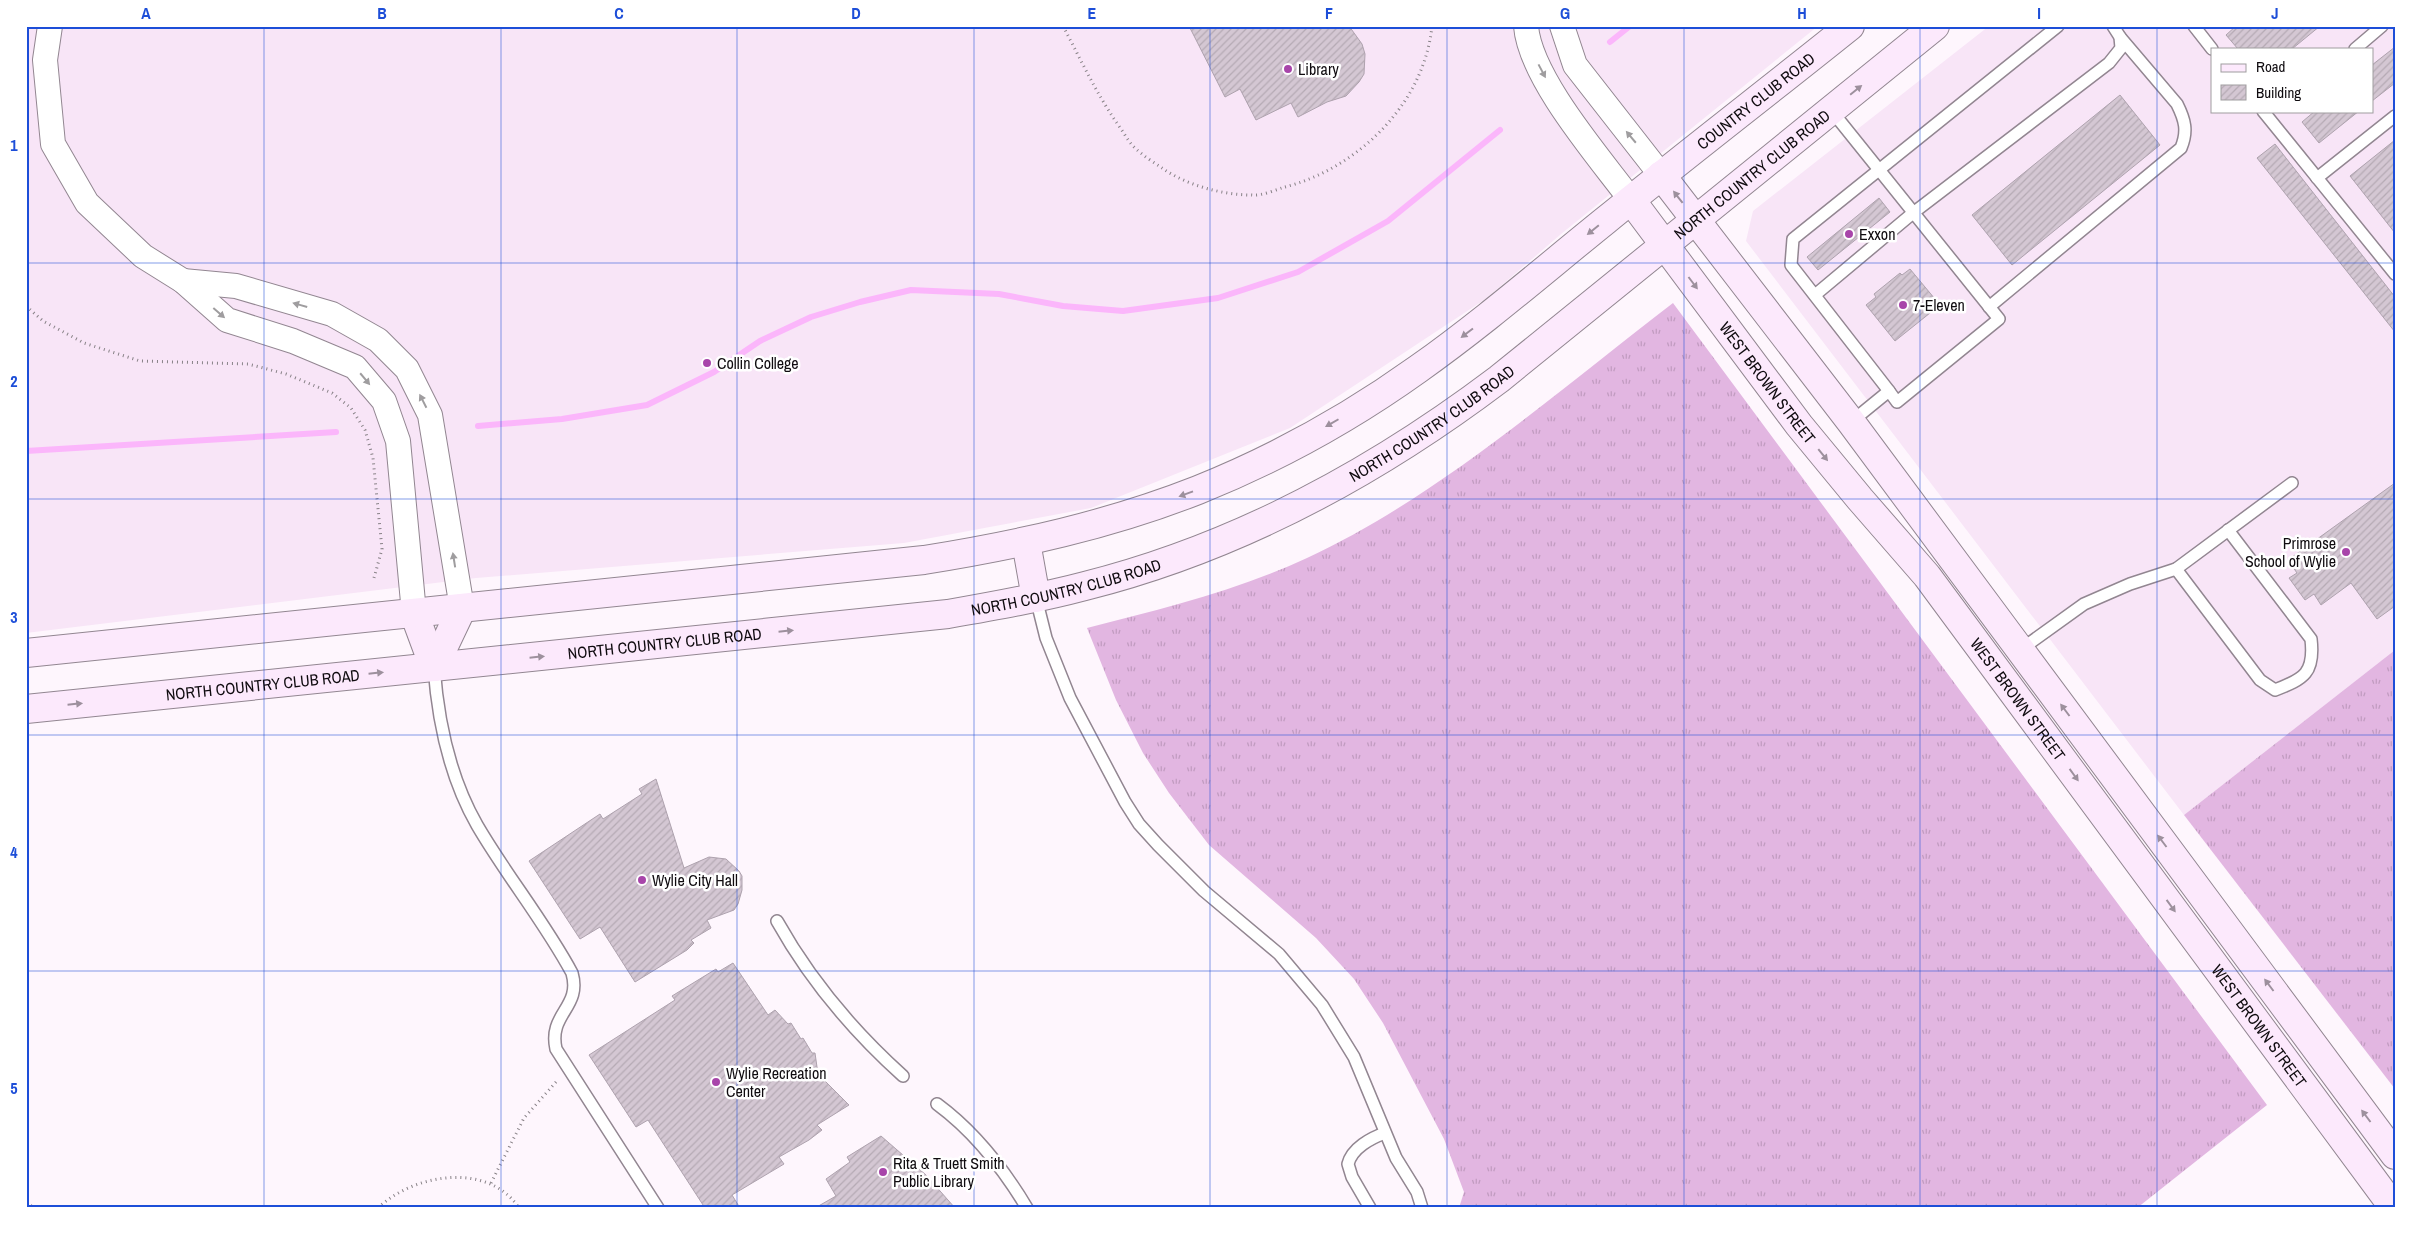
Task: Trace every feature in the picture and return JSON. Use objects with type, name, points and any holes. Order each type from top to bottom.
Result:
[{"type":"main road","name":"COUNTRY CLUB ROAD","points":[[1661,175],[1850,26]]},
{"type":"main road","name":"NORTH COUNTRY CLUB ROAD","points":[[26,709],[912,618],[1036,598],[1095,583],[1199,549],[1257,525],[1349,479],[1448,418],[1935,26]]},
{"type":"main road","points":[[26,653],[924,560],[1026,542],[1133,514],[1200,489],[1262,461],[1372,400],[1473,329],[1661,175]]},
{"type":"main road","name":"WEST BROWN STREET","points":[[1661,175],[1850,422],[2395,1155]]},
{"type":"main road","name":"WEST BROWN STREET","points":[[1631,200],[1799,425],[1860,499],[1928,576],[2394,1208]]},
{"type":"main road","points":[[1026,542],[1036,598]]},
{"type":"main road","points":[[1928,576],[1976,626],[1998,644],[2008,650],[2020,650]]},
{"type":"main road","points":[[434,667],[462,608]]},
{"type":"main road","points":[[414,613],[434,667]]},
{"type":"street","points":[[50,26],[45,60],[52,144],[87,203],[143,256],[183,281],[227,320],[293,341],[355,367],[384,401],[398,441],[414,613]]},
{"type":"street","points":[[1526,26],[1527,44],[1560,104],[1631,200]]},
{"type":"street","points":[[1562,26],[1574,65],[1661,175]]},
{"type":"street","points":[[183,281],[236,286],[332,314],[378,340],[407,370],[430,415],[462,608]]},
{"type":"lane","points":[[1830,110],[1880,171],[1999,319],[1898,402],[1791,265],[1793,239],[1880,171],[2058,26]]},
{"type":"lane","points":[[1989,307],[2181,148],[2186,136],[2186,128],[2184,117],[2177,104],[2120,37],[2113,26]]},
{"type":"lane","points":[[2194,26],[2211,48]]},
{"type":"lane","points":[[2356,48],[2382,26]]},
{"type":"lane","points":[[1815,295],[1913,213],[2109,63],[2121,48],[2120,37]]},
{"type":"lane","points":[[2270,114],[2318,178],[2395,274]]},
{"type":"lane","points":[[2318,178],[2395,116]]},
{"type":"lane","points":[[1850,422],[1889,391]]},
{"type":"lane","points":[[2020,650],[2084,604],[2130,584],[2176,569],[2292,483]]},
{"type":"lane","points":[[2176,569],[2260,680],[2275,690],[2296,682],[2308,672],[2313,656],[2311,640],[2228,530]]},
{"type":"lane","points":[[1036,598],[1046,638],[1070,698],[1125,802],[1139,824],[1204,891],[1260,936],[1302,979],[1326,1011],[1354,1057],[1396,1158],[1417,1192],[1422,1208]]},
{"type":"lane","points":[[434,667],[436,696],[443,738],[466,804],[490,847],[572,973],[574,992],[572,1001],[556,1023],[554,1031],[556,1049],[658,1208]]},
{"type":"lane","points":[[776,921],[809,972],[838,1009],[867,1041],[904,1076]]},
{"type":"lane","points":[[938,1104],[955,1118],[995,1160],[1027,1208]]},
{"type":"lane","points":[[1370,1208],[1352,1177],[1348,1164],[1352,1155],[1362,1146],[1385,1133]]},
{"type":"path","points":[[1064,26],[1107,108],[1134,147],[1163,169],[1190,183],[1253,196],[1305,182],[1323,174],[1352,157],[1385,126],[1413,88],[1430,49],[1432,26]]},
{"type":"path","points":[[26,306],[43,321],[84,343],[140,361],[248,364],[286,374],[332,393],[351,408],[365,430],[373,458],[382,550],[374,578]]},
{"type":"path","points":[[491,1183],[524,1118],[557,1081],[553,1075]]},
{"type":"path","points":[[378,1208],[395,1194],[436,1180],[464,1178],[491,1183],[507,1194],[519,1208]]},
{"type":"path","points":[[26,1205],[46,1208]]},
{"type":"shaded area","name":"Collin College","points":[[26,26],[1818,26],[1561,234],[1487,298],[1290,428],[1091,508],[904,543],[476,578],[26,633]]},
{"type":"shaded area","points":[[1989,26],[2395,26],[2395,650],[2184,815],[1746,241],[1753,211]]},
{"type":"green space","points":[[1673,303],[2267,1105],[2137,1208],[1459,1208],[1464,1192],[1444,1139],[1383,1023],[1354,979],[1316,938],[1209,845],[1169,793],[1143,753],[1116,700],[1087,628],[1226,590],[1280,570],[1355,533],[1403,505],[1496,441]]},
{"type":"green space","points":[[2395,650],[2395,1089],[2184,815]]},
{"type":"building","name":"Library","points":[[1189,26],[1349,26],[1362,44],[1365,54],[1364,74],[1346,96],[1327,102],[1298,117],[1291,103],[1256,120],[1240,89],[1225,97]]},
{"type":"building","points":[[2236,26],[2320,26],[2293,48],[2237,48],[2226,35]]},
{"type":"building","points":[[2395,47],[2395,83],[2374,99],[2374,63]]},
{"type":"building","points":[[2120,95],[2160,145],[2012,265],[1972,215]]},
{"type":"building","points":[[2314,112],[2358,112],[2319,143],[2302,122]]},
{"type":"building","points":[[2395,140],[2395,233],[2350,176]]},
{"type":"building","points":[[2275,144],[2395,297],[2395,332],[2257,158]]},
{"type":"building","name":"Exxon","points":[[1879,198],[1890,212],[1818,270],[1807,257]]},
{"type":"building","name":"7-Eleven","points":[[1910,269],[1940,305],[1895,341],[1866,305],[1876,297],[1874,294],[1900,273],[1902,275]]},
{"type":"building","name":"Primrose School of Wylie","points":[[2395,483],[2395,606],[2377,619],[2351,583],[2321,605],[2314,594],[2305,600],[2289,578],[2297,573],[2288,560]]},
{"type":"building","name":"Wylie City Hall","points":[[656,779],[684,868],[709,857],[726,859],[742,876],[742,890],[734,910],[707,920],[711,928],[691,940],[694,943],[687,950],[635,982],[600,927],[580,939],[529,861],[600,814],[603,819],[642,794],[639,789]]},
{"type":"building","name":"Wylie Recreation Center","points":[[733,963],[768,1015],[775,1010],[788,1024],[791,1023],[812,1053],[815,1053],[818,1074],[849,1105],[817,1125],[822,1130],[809,1140],[779,1157],[784,1164],[732,1195],[740,1208],[705,1208],[648,1120],[636,1127],[589,1055],[675,1000],[672,996],[716,969],[718,972]]},
{"type":"building","name":"Rita & Truett Smith Public Library","points":[[881,1136],[926,1175],[955,1208],[815,1208],[836,1196],[826,1179],[850,1162],[847,1157]]},
{"type":"waterway","points":[[1610,42],[1630,26]]},
{"type":"waterway","points":[[478,426],[562,419],[647,405],[714,372],[760,341],[811,317],[860,302],[911,290],[999,294],[1063,306],[1123,311],[1218,298],[1298,272],[1388,221],[1500,130]]},
{"type":"waterway","points":[[26,451],[336,432]]},
{"type":"place","name":"Library","points":[[1288,69]]},
{"type":"place","name":"Exxon","points":[[1849,234]]},
{"type":"place","name":"7-Eleven","points":[[1903,305]]},
{"type":"place","name":"Collin College","points":[[707,363]]},
{"type":"place","name":"Primrose School of Wylie","points":[[2346,552]]},
{"type":"place","name":"Wylie City Hall","points":[[642,880]]},
{"type":"place","name":"Wylie Recreation Center","points":[[716,1082]]},
{"type":"place","name":"Rita & Truett Smith Public Library","points":[[883,1172]]}]
